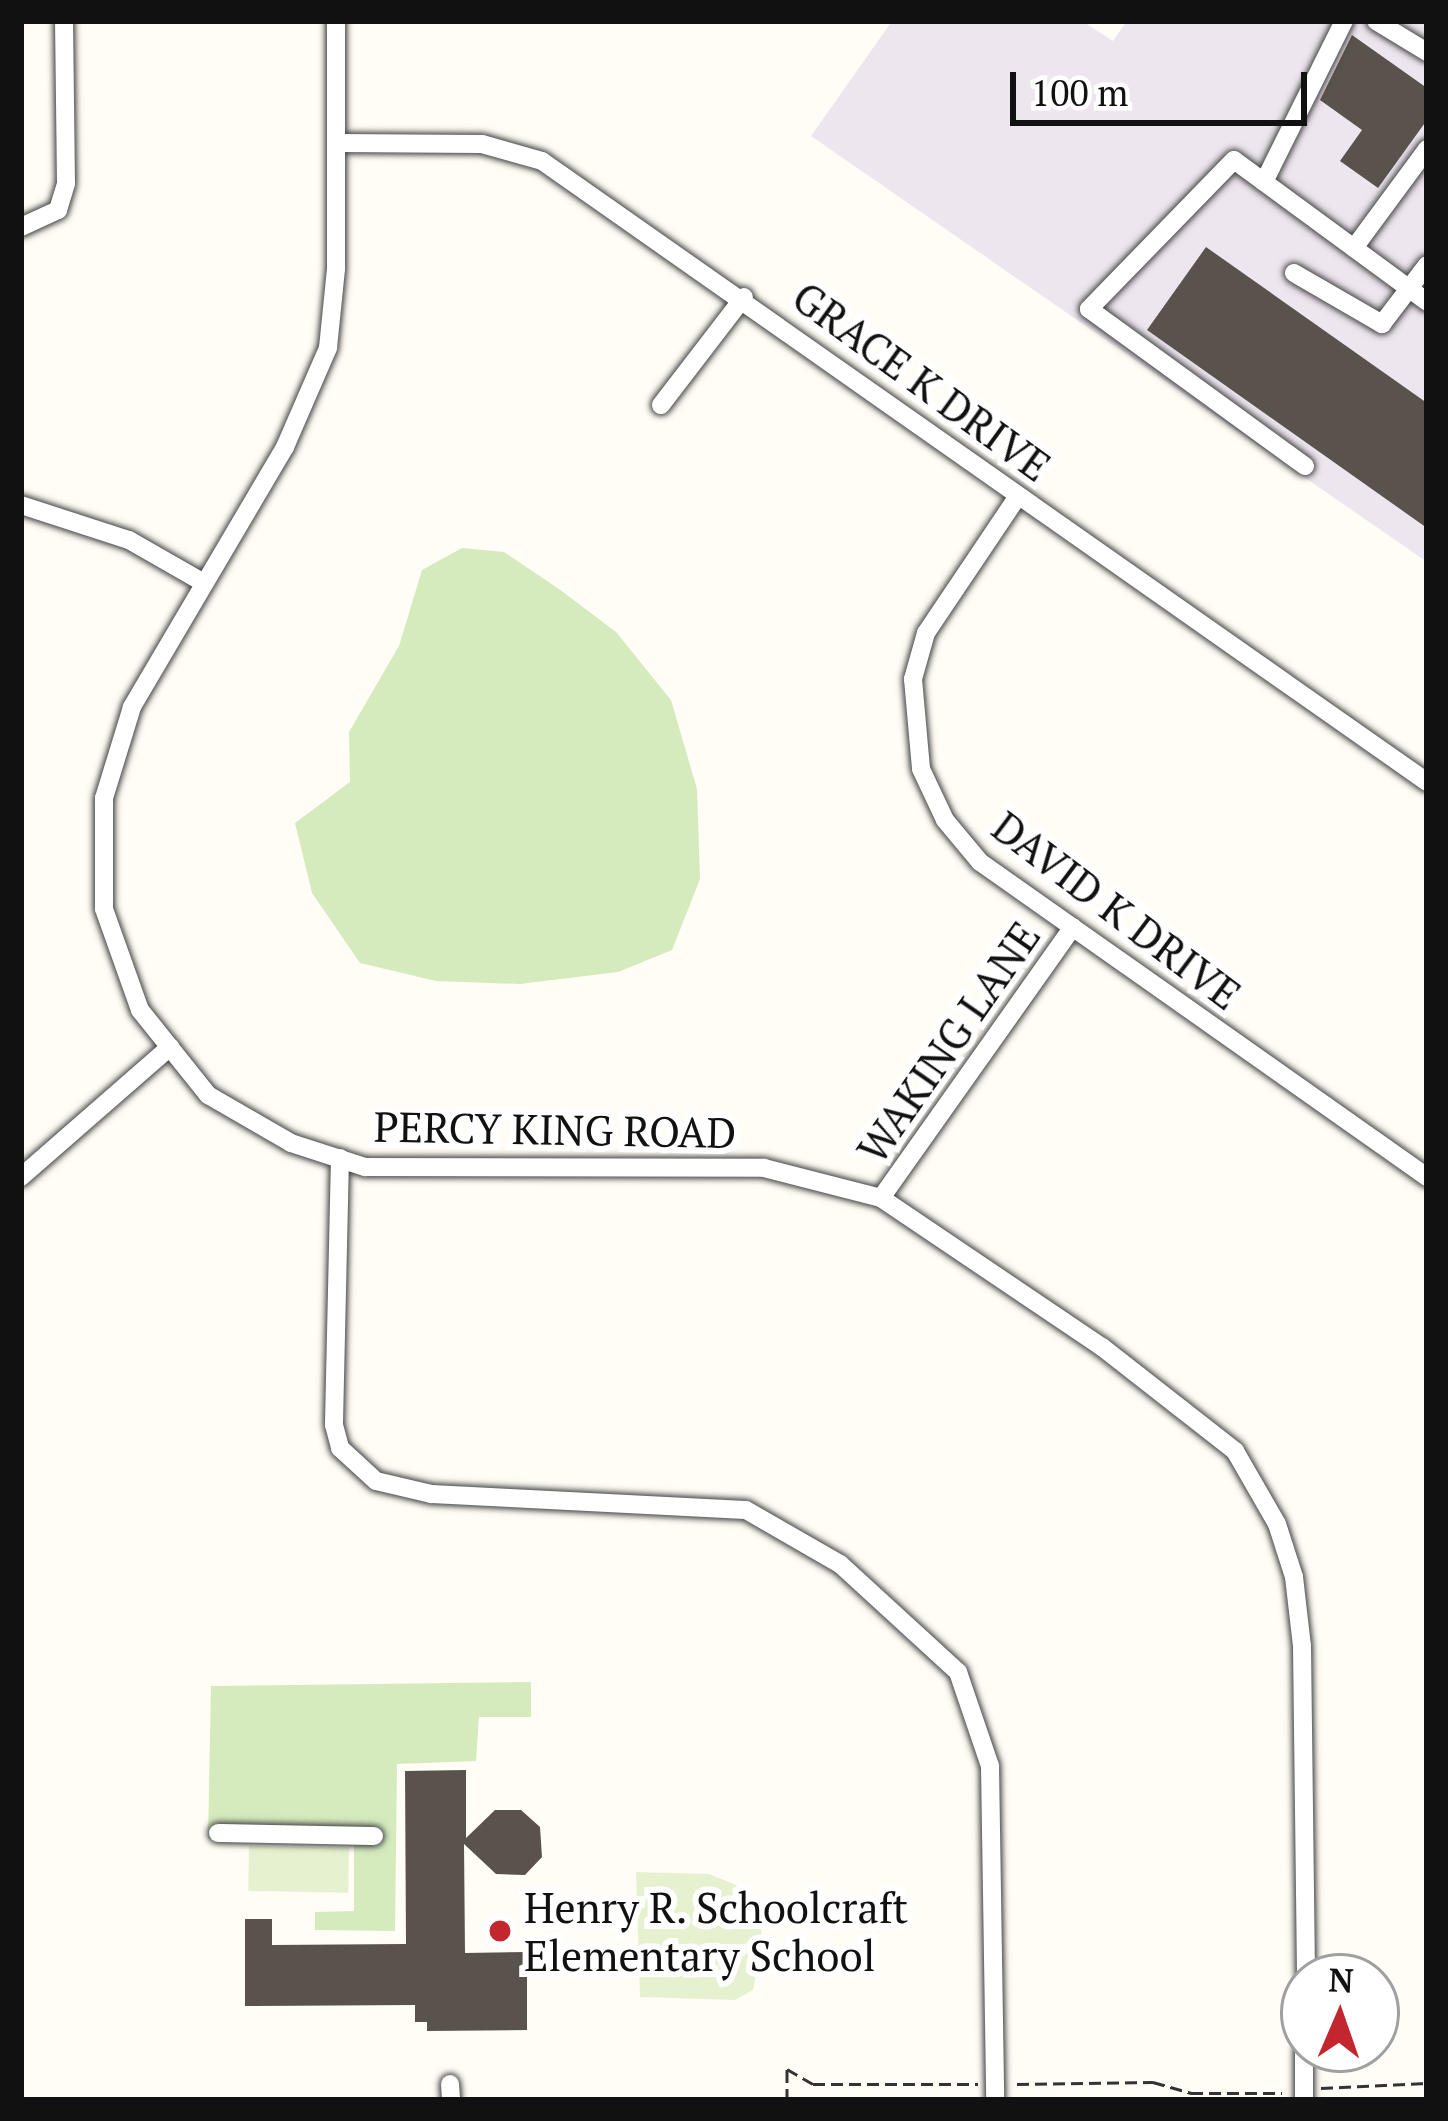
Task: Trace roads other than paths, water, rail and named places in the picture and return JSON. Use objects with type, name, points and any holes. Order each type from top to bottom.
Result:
[{"type":"street","points":[[21,227],[58,210],[66,183],[64,21]]},
{"type":"street","name":"PERCY KING ROAD","points":[[335,21],[338,143],[328,348],[285,447],[132,707],[104,798],[104,909],[140,1010],[208,1095],[291,1143],[365,1167],[764,1168],[881,1198],[1102,1347],[1235,1451],[1263,1495],[1294,1577],[1302,1646],[1306,1953]]},
{"type":"street","points":[[1264,182],[1344,21]]},
{"type":"street","points":[[1376,21],[1427,52]]},
{"type":"street","name":"GRACE K DRIVE","points":[[338,143],[516,150],[744,297],[1018,496],[1427,782]]},
{"type":"street","points":[[1354,248],[1427,148]]},
{"type":"street","points":[[1305,466],[1089,309],[1234,160],[1419,296]]},
{"type":"street","points":[[1294,273],[1375,325],[1390,320],[1419,296],[1427,265]]},
{"type":"street","points":[[661,405],[744,297]]},
{"type":"street","name":"DAVID K DRIVE","points":[[1018,496],[926,633],[912,720],[921,769],[945,820],[980,862],[1427,1177]]},
{"type":"street","points":[[21,506],[129,540],[204,584]]},
{"type":"street","name":"WAKING LANE","points":[[881,1198],[1073,927]]},
{"type":"street","points":[[21,1177],[170,1047]]},
{"type":"street","points":[[340,1159],[334,1425],[340,1448],[376,1481],[431,1494],[746,1510],[840,1564],[958,1672],[990,1766],[995,2092]]},
{"type":"street","points":[[218,1833],[374,1836]]},
{"type":"place","name":"Henry R. Schoolcraft Elementary School","points":[[500,1931]]}]
